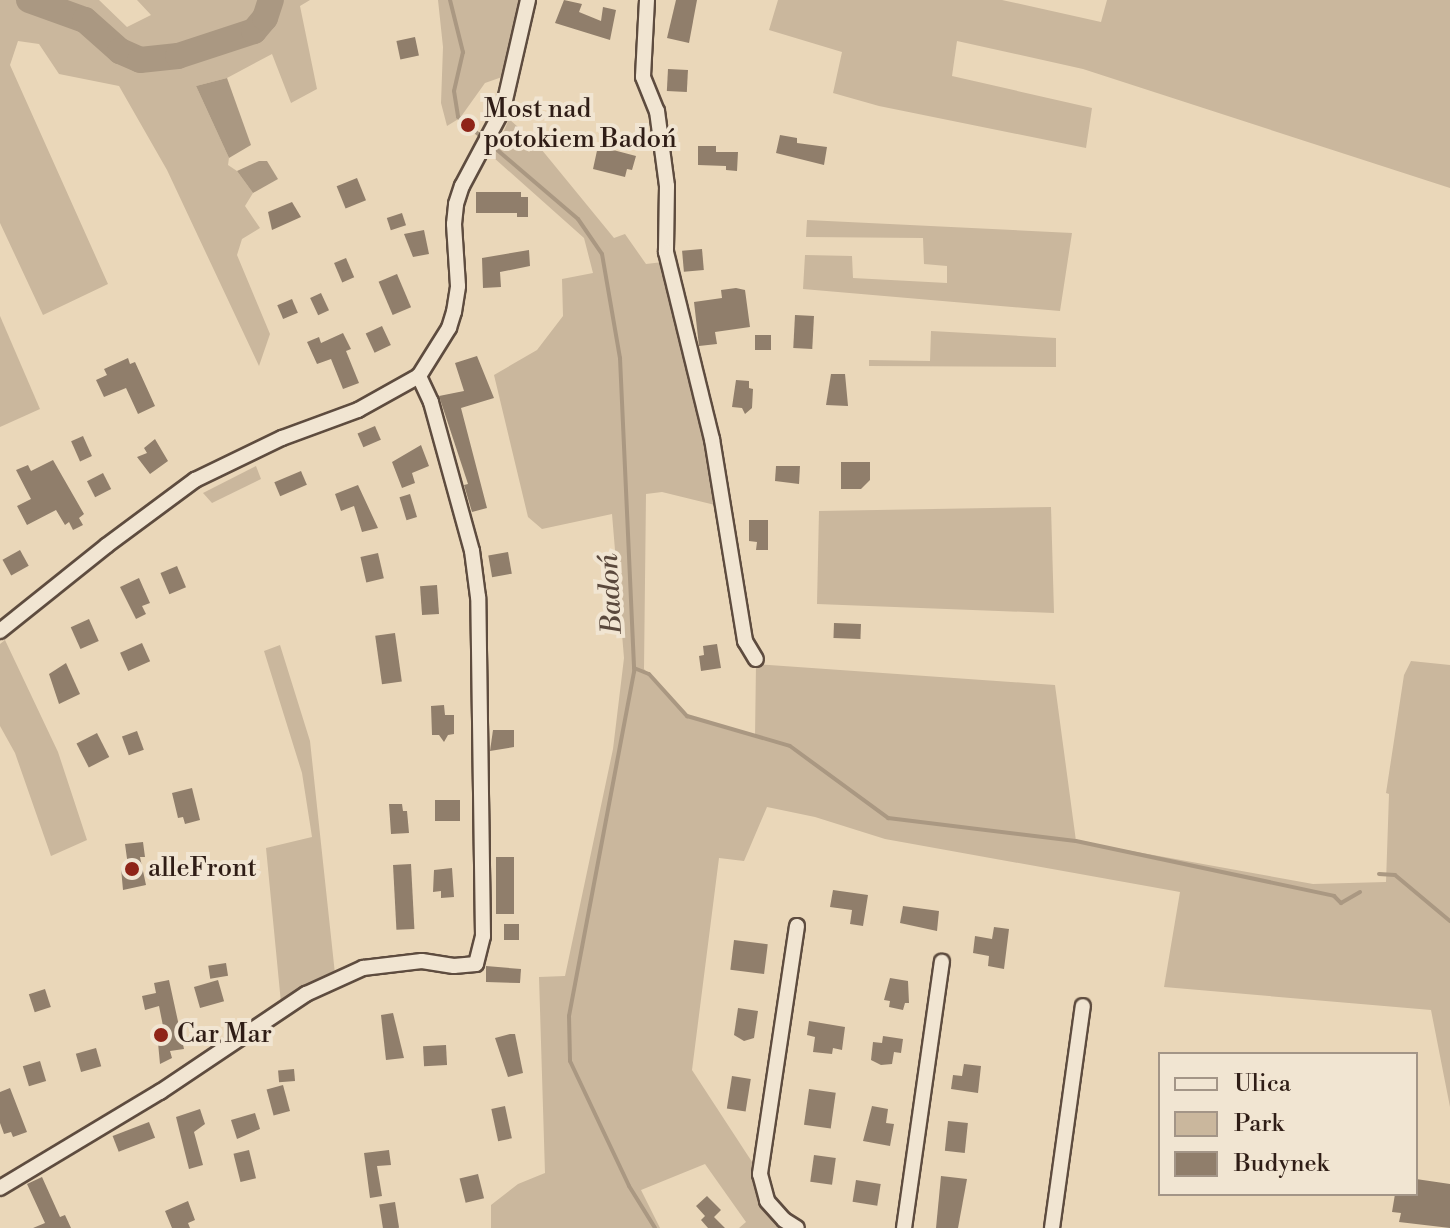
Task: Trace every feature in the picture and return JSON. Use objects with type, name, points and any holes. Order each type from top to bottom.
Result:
[{"type":"street","points":[[0,631],[195,480],[282,438],[358,410],[419,376],[449,328],[455,308],[458,286],[454,224],[456,204],[503,109],[528,0]]},
{"type":"street","points":[[647,0],[643,77],[657,111],[667,186],[666,252],[712,439],[745,641],[756,659]]},
{"type":"street","points":[[0,1188],[160,1092],[306,994],[363,968],[422,961],[454,966],[476,964],[483,936],[479,841],[478,597],[472,551],[431,402],[419,376]]},
{"type":"street","points":[[797,926],[760,1174],[767,1201],[784,1220],[797,1228]]},
{"type":"street","points":[[904,1228],[942,962]]},
{"type":"street","points":[[1052,1228],[1083,1006]]},
{"type":"green space","points":[[0,0],[99,0],[127,27],[151,15],[137,0],[310,0],[300,6],[317,89],[291,103],[272,54],[227,78],[196,86],[229,158],[228,165],[237,171],[253,193],[245,206],[260,228],[242,239],[237,255],[270,334],[259,366],[167,170],[119,86],[59,74],[39,44],[18,41],[10,65],[108,284],[43,315],[0,223]]},
{"type":"green space","points":[[438,0],[519,0],[502,77],[485,83],[460,118],[447,126],[441,103],[443,47]]},
{"type":"green space","points":[[778,0],[1002,0],[1101,22],[1107,0],[1450,0],[1450,188],[1083,69],[957,41],[952,76],[1092,108],[1086,148],[879,106],[833,93],[842,52],[769,30]]},
{"type":"green space","points":[[509,119],[528,136],[521,144],[529,152],[537,144],[614,238],[625,234],[646,264],[663,262],[705,439],[715,505],[662,492],[646,494],[644,669],[687,716],[755,737],[756,664],[1055,685],[1076,841],[1313,884],[1386,882],[1389,794],[1386,793],[1404,675],[1411,661],[1450,665],[1450,1107],[1431,1010],[1164,987],[1180,892],[885,839],[815,817],[767,807],[744,861],[719,858],[692,1070],[756,1168],[777,1222],[783,1228],[739,1228],[746,1222],[705,1164],[641,1190],[660,1228],[491,1228],[491,1205],[518,1184],[545,1173],[539,977],[565,976],[613,749],[624,658],[612,514],[542,529],[528,517],[494,375],[537,350],[563,316],[562,279],[593,273],[584,238],[493,157]]},
{"type":"green space","points":[[807,220],[1072,233],[1060,311],[803,289],[805,255],[852,256],[853,278],[947,283],[947,266],[924,264],[923,238],[806,237]]},
{"type":"green space","points":[[0,316],[40,409],[0,427]]},
{"type":"green space","points":[[931,331],[1056,338],[1056,367],[869,366],[869,360],[930,361]]},
{"type":"green space","points":[[256,466],[261,479],[212,503],[203,493]]},
{"type":"green space","points":[[1051,507],[1054,613],[817,604],[819,511]]},
{"type":"green space","points":[[5,640],[58,752],[87,840],[51,856],[15,753],[0,726],[0,644]]},
{"type":"green space","points":[[280,645],[310,741],[335,974],[281,1003],[266,848],[312,837],[302,773],[264,651]]},
{"type":"shaded area","points":[[227,78],[251,145],[229,158],[196,86]]},
{"type":"shaded area","points":[[259,161],[267,161],[278,179],[253,193],[237,171]]},
{"type":"building","points":[[564,0],[582,4],[579,12],[601,21],[603,7],[616,10],[610,40],[555,23]]},
{"type":"building","points":[[676,0],[697,0],[689,43],[667,38]]},
{"type":"building","points":[[415,37],[419,56],[400,60],[396,41]]},
{"type":"building","points":[[668,69],[688,70],[687,92],[667,91]]},
{"type":"building","points":[[780,135],[797,138],[797,143],[827,147],[824,165],[776,153]]},
{"type":"building","points":[[598,146],[636,156],[632,170],[627,169],[625,177],[593,169]]},
{"type":"building","points":[[698,146],[716,146],[716,152],[738,152],[737,171],[726,170],[726,166],[698,165]]},
{"type":"building","points":[[357,178],[366,200],[346,208],[337,186]]},
{"type":"building","points":[[476,192],[521,192],[521,197],[528,197],[528,217],[517,217],[517,213],[476,213]]},
{"type":"building","points":[[292,202],[301,217],[272,230],[268,212]]},
{"type":"building","points":[[402,213],[406,225],[391,230],[387,218]]},
{"type":"building","points":[[424,230],[429,254],[413,257],[404,234]]},
{"type":"building","points":[[702,249],[704,270],[684,272],[682,251]]},
{"type":"building","points":[[529,250],[530,266],[500,272],[501,287],[483,288],[482,258]]},
{"type":"building","points":[[346,258],[354,277],[342,282],[334,263]]},
{"type":"building","points":[[397,274],[411,307],[393,315],[379,282]]},
{"type":"building","points":[[721,290],[745,290],[750,327],[715,332],[717,344],[699,346],[694,302],[722,298]]},
{"type":"building","points":[[321,293],[329,310],[318,315],[310,298]]},
{"type":"building","points":[[292,299],[298,313],[283,319],[277,305]]},
{"type":"building","points":[[795,315],[814,316],[812,349],[793,348]]},
{"type":"building","points":[[382,326],[391,345],[375,353],[366,334]]},
{"type":"building","points":[[343,333],[351,349],[346,351],[359,383],[343,389],[331,359],[317,364],[307,342],[319,337],[321,343]]},
{"type":"building","points":[[755,335],[771,335],[771,350],[755,350]]},
{"type":"building","points":[[477,356],[494,398],[461,408],[487,508],[472,512],[464,485],[468,484],[439,396],[464,391],[455,363]]},
{"type":"building","points":[[128,358],[130,364],[135,362],[155,406],[138,414],[126,388],[104,397],[96,380],[107,375],[104,369]]},
{"type":"building","points":[[831,374],[845,374],[848,406],[826,405]]},
{"type":"building","points":[[736,380],[749,381],[749,388],[753,389],[752,408],[745,414],[742,408],[732,407]]},
{"type":"building","points":[[375,426],[381,440],[363,447],[358,433]]},
{"type":"building","points":[[83,436],[92,456],[80,461],[71,441]]},
{"type":"building","points":[[155,439],[168,461],[150,474],[137,457],[147,453],[144,448]]},
{"type":"building","points":[[421,445],[429,466],[412,473],[415,483],[402,488],[392,462]]},
{"type":"building","points":[[53,460],[84,514],[79,518],[83,525],[73,530],[69,522],[65,525],[56,510],[27,525],[17,506],[31,499],[16,470],[28,465],[31,471]]},
{"type":"building","points":[[841,462],[870,462],[870,480],[861,489],[841,489]]},
{"type":"building","points":[[776,466],[800,466],[799,484],[775,481]]},
{"type":"building","points":[[301,471],[307,485],[280,496],[274,482]]},
{"type":"building","points":[[103,473],[111,489],[95,497],[87,481]]},
{"type":"building","points":[[358,485],[378,528],[362,532],[354,506],[341,511],[335,494]]},
{"type":"building","points":[[410,494],[417,517],[406,520],[399,497]]},
{"type":"building","points":[[749,520],[768,520],[768,550],[756,550],[757,542],[749,541]]},
{"type":"building","points":[[20,550],[29,566],[11,575],[3,560]]},
{"type":"building","points":[[508,552],[512,574],[492,577],[488,555]]},
{"type":"building","points":[[378,553],[384,578],[366,582],[360,557]]},
{"type":"building","points":[[177,566],[186,587],[169,594],[160,573]]},
{"type":"building","points":[[139,578],[150,603],[142,606],[146,614],[136,619],[120,587]]},
{"type":"building","points":[[437,585],[439,614],[422,615],[420,586]]},
{"type":"building","points":[[89,619],[99,641],[80,649],[71,627]]},
{"type":"building","points":[[834,623],[861,624],[860,639],[833,638]]},
{"type":"building","points":[[395,633],[402,682],[382,684],[375,636]]},
{"type":"building","points":[[142,643],[150,661],[128,671],[120,653]]},
{"type":"building","points":[[717,644],[721,668],[701,671],[699,656],[704,655],[703,646]]},
{"type":"building","points":[[66,663],[80,694],[59,704],[49,674]]},
{"type":"building","points":[[444,705],[445,715],[454,715],[454,734],[448,735],[444,742],[439,735],[432,735],[431,706]]},
{"type":"building","points":[[493,730],[514,730],[514,747],[490,751]]},
{"type":"building","points":[[137,731],[144,750],[129,755],[122,736]]},
{"type":"building","points":[[97,733],[109,757],[89,767],[77,743]]},
{"type":"building","points":[[192,788],[200,820],[185,824],[183,817],[178,818],[172,793]]},
{"type":"building","points":[[435,800],[460,800],[460,821],[435,821]]},
{"type":"building","points":[[389,804],[402,804],[403,811],[407,811],[409,833],[391,834]]},
{"type":"building","points":[[143,842],[145,857],[140,857],[146,885],[123,890],[121,868],[128,866],[125,844]]},
{"type":"building","points":[[496,857],[514,857],[514,914],[496,914]]},
{"type":"building","points":[[411,864],[414,929],[396,930],[393,865]]},
{"type":"building","points":[[452,868],[454,897],[441,898],[441,891],[433,892],[434,870]]},
{"type":"building","points":[[833,890],[868,895],[863,926],[850,924],[852,910],[830,907]]},
{"type":"building","points":[[903,906],[939,911],[937,931],[900,923]]},
{"type":"building","points":[[504,924],[519,924],[519,940],[504,940]]},
{"type":"building","points":[[994,927],[1009,929],[1004,969],[988,966],[989,956],[973,953],[975,936],[992,939]]},
{"type":"building","points":[[734,940],[768,944],[764,974],[730,970]]},
{"type":"building","points":[[226,963],[228,976],[210,979],[208,966]]},
{"type":"building","points":[[486,966],[521,969],[520,983],[486,982]]},
{"type":"building","points":[[890,978],[908,981],[909,1003],[905,1003],[903,1010],[889,1007],[890,1001],[884,1000]]},
{"type":"building","points":[[169,980],[184,1049],[170,1051],[172,1058],[160,1064],[157,1032],[164,1031],[159,1006],[145,1010],[142,996],[156,993],[154,983]]},
{"type":"building","points":[[218,980],[224,1001],[200,1008],[194,987]]},
{"type":"building","points":[[45,989],[51,1007],[35,1012],[29,994]]},
{"type":"building","points":[[738,1008],[758,1011],[754,1038],[744,1041],[734,1035]]},
{"type":"building","points":[[393,1013],[404,1058],[386,1060],[381,1015]]},
{"type":"building","points":[[809,1021],[845,1027],[842,1050],[833,1048],[832,1054],[813,1052],[815,1037],[807,1035]]},
{"type":"building","points":[[515,1034],[523,1073],[508,1077],[495,1038]]},
{"type":"building","points":[[883,1036],[903,1039],[901,1053],[894,1052],[892,1064],[881,1065],[871,1060],[873,1042],[882,1043]]},
{"type":"building","points":[[446,1045],[447,1065],[424,1066],[423,1046]]},
{"type":"building","points":[[96,1048],[101,1066],[81,1072],[76,1054]]},
{"type":"building","points":[[40,1061],[46,1081],[29,1086],[23,1066]]},
{"type":"building","points":[[964,1064],[981,1066],[978,1093],[951,1089],[953,1075],[962,1076]]},
{"type":"building","points":[[294,1069],[295,1081],[279,1082],[278,1070]]},
{"type":"building","points":[[732,1076],[751,1079],[746,1112],[727,1109]]},
{"type":"building","points":[[283,1085],[290,1111],[274,1115],[267,1089]]},
{"type":"building","points":[[10,1088],[27,1132],[13,1137],[11,1132],[4,1134],[0,1123],[0,1092]]},
{"type":"building","points":[[809,1089],[836,1093],[831,1128],[804,1125]]},
{"type":"building","points":[[505,1106],[512,1138],[498,1141],[491,1109]]},
{"type":"building","points":[[872,1106],[888,1109],[886,1123],[894,1124],[890,1146],[863,1141]]},
{"type":"building","points":[[200,1109],[205,1124],[194,1132],[203,1165],[189,1169],[176,1117]]},
{"type":"building","points":[[255,1113],[260,1129],[237,1139],[231,1120]]},
{"type":"building","points":[[948,1121],[968,1123],[965,1153],[945,1151]]},
{"type":"building","points":[[149,1122],[155,1138],[119,1152],[113,1136]]},
{"type":"building","points":[[249,1150],[256,1178],[240,1182],[233,1154]]},
{"type":"building","points":[[389,1150],[391,1165],[377,1166],[382,1196],[370,1198],[364,1153]]},
{"type":"building","points":[[814,1155],[836,1158],[832,1185],[810,1182]]},
{"type":"building","points":[[478,1174],[484,1198],[466,1203],[460,1179]]},
{"type":"building","points":[[941,1176],[967,1179],[958,1228],[936,1228]]},
{"type":"building","points":[[42,1177],[60,1217],[65,1215],[71,1228],[33,1228],[45,1223],[27,1184]]},
{"type":"building","points":[[1418,1179],[1450,1184],[1450,1228],[1399,1222],[1401,1213],[1392,1212],[1395,1196],[1418,1196]]},
{"type":"building","points":[[856,1180],[881,1184],[877,1206],[853,1202]]},
{"type":"building","points":[[707,1196],[721,1210],[714,1217],[725,1228],[708,1228],[701,1220],[705,1216],[696,1206]]},
{"type":"building","points":[[188,1201],[195,1220],[188,1223],[190,1228],[172,1228],[165,1211]]},
{"type":"building","points":[[395,1202],[399,1228],[383,1228],[379,1205]]},
{"type":"waterway","points":[[29,0],[85,20],[120,51],[140,60],[178,56],[254,31],[265,18],[271,0]]},
{"type":"waterway","name":"Badoń","points":[[450,0],[463,52],[454,91],[458,117],[483,138]]},
{"type":"waterway","name":"Badoń","points":[[489,143],[578,219],[602,254],[620,358],[634,672],[569,1016],[570,1061],[629,1186],[655,1228]]},
{"type":"waterway","points":[[634,668],[649,674],[687,716],[790,746],[888,818],[1076,841],[1334,896],[1341,903],[1360,892]]},
{"type":"waterway","points":[[1379,874],[1395,875],[1450,921]]},
{"type":"place","name":"Most nad potokiem Badoń","points":[[468,125]]},
{"type":"place","name":"alleFront","points":[[132,869]]},
{"type":"place","name":"Car Mar","points":[[161,1035]]}]
